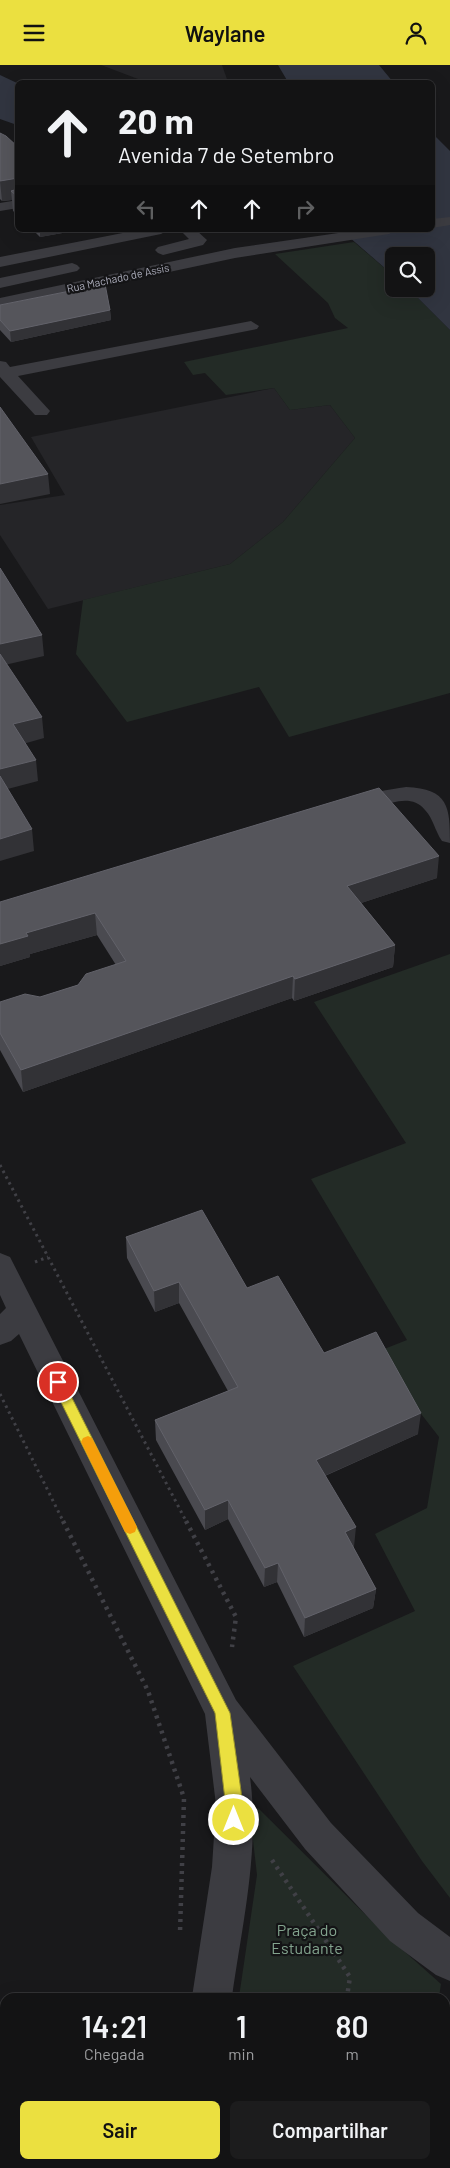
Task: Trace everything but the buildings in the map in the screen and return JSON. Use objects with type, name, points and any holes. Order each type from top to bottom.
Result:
[{"type":"street","points":[[0,207],[15,204]]},
{"type":"street","points":[[435,223],[450,221]]},
{"type":"street","points":[[0,262],[151,232]]},
{"type":"street","points":[[144,254],[198,242],[189,232]]},
{"type":"street","name":"Rua Machado de Assis","points":[[0,303],[235,253],[376,232]]},
{"type":"street","points":[[235,253],[254,243],[255,233]]},
{"type":"street","points":[[235,253],[253,263],[275,261]]},
{"type":"street","points":[[0,283],[87,265]]},
{"type":"street","points":[[3,369],[251,326]]},
{"type":"street","points":[[3,369],[41,411]]},
{"type":"street","points":[[333,814],[400,793],[421,794],[434,803],[450,836]]},
{"type":"street","points":[[14,1265],[11,1322],[223,1713],[318,1836],[404,1927],[450,1961]]},
{"type":"street","points":[[213,1993],[231,1867],[235,1805],[223,1713]]},
{"type":"path","points":[[0,1165],[236,1617],[231,1655]]},
{"type":"path","points":[[14,1265],[48,1257]]},
{"type":"path","points":[[0,1394],[148,1691],[184,1798],[180,1943]]},
{"type":"path","points":[[268,1854],[350,1977],[348,1993]]},
{"type":"shaded area","points":[[101,65],[222,65],[227,80],[141,80]]},
{"type":"shaded area","points":[[278,65],[379,65],[391,80],[287,80]]},
{"type":"shaded area","points":[[0,75],[15,82],[15,124],[0,119]]},
{"type":"shaded area","points":[[435,136],[450,151],[450,330],[417,297],[435,297],[435,247],[385,247],[385,268],[343,232],[435,232]]},
{"type":"shaded area","points":[[274,388],[290,410],[330,405],[355,438],[283,522],[230,564],[48,609],[0,535],[0,505],[65,495],[31,437]]},
{"type":"green space","points":[[354,242],[385,268],[385,297],[417,297],[450,330],[450,693],[289,737],[259,687],[127,722],[76,654],[83,600],[230,564],[283,522],[355,438],[330,405],[290,410],[274,388],[226,395],[205,373],[193,375],[184,362],[348,328],[335,318],[328,303],[275,254]]},
{"type":"green space","points":[[450,954],[450,1898],[422,1861],[293,1666],[415,1611],[375,1534],[427,1508],[439,1437],[374,1353],[407,1340],[311,1179],[406,1143],[314,1002]]},
{"type":"green space","name":"Praça do Estudante","points":[[258,1808],[387,1936],[441,1984],[440,1993],[240,1993],[257,1875],[250,1814]]},
{"type":"slow traffic","points":[[88,1442],[130,1527]]},
{"type":"route","points":[[58,1382],[223,1713],[235,1805],[234,1820]]}]
